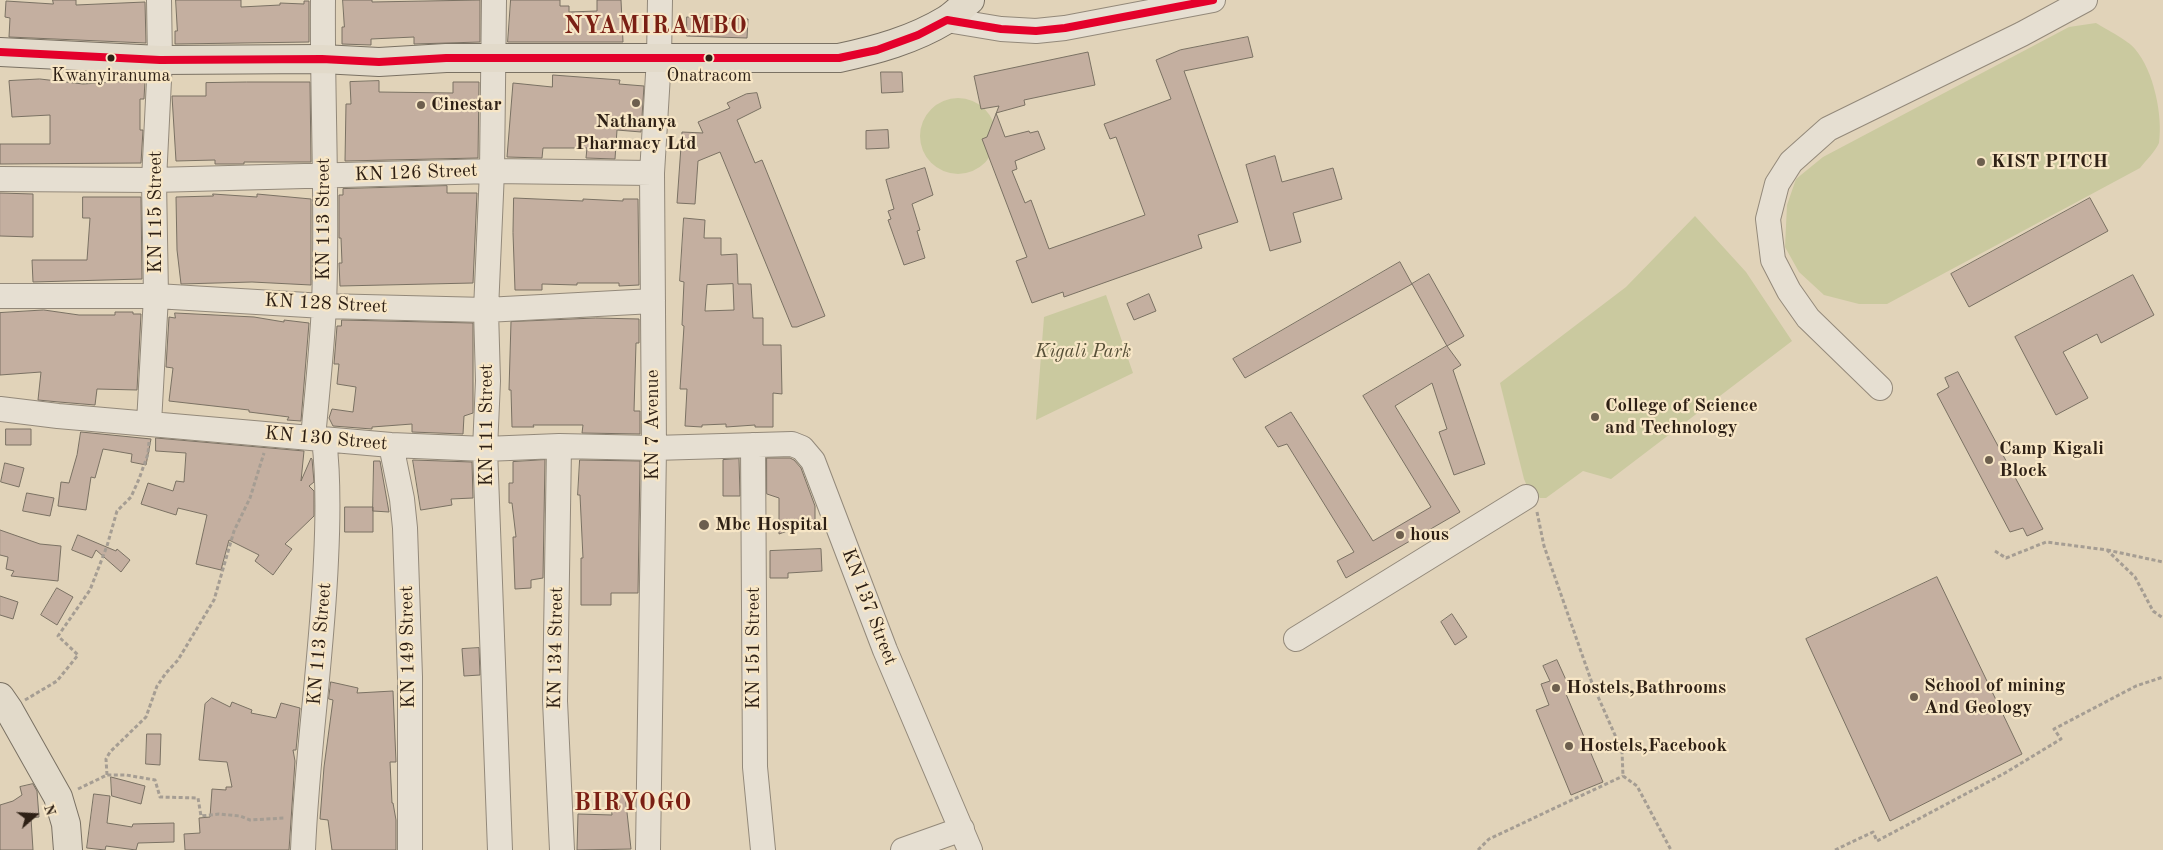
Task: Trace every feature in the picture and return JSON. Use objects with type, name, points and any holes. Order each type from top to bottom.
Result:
[{"type":"main road","points":[[0,52],[160,60],[322,59],[379,62],[446,58],[493,60],[838,58],[877,50],[918,34],[944,10],[970,0]]},
{"type":"main road","points":[[4,704],[58,796],[66,824],[68,850]]},
{"type":"street","name":"KN 115 Street","points":[[149,424],[156,296],[154,180],[160,60],[159,0]]},
{"type":"street","name":"KN 113 Street","points":[[303,850],[306,782],[321,652],[328,506],[318,438],[324,306],[323,0]]},
{"type":"street","name":"KN 111 Street","points":[[494,0],[492,171],[486,310],[488,381],[485,449],[500,850]]},
{"type":"street","name":"KN 7 Avenue","points":[[648,850],[654,448],[652,173],[659,58],[660,0]]},
{"type":"street","points":[[944,10],[1001,28],[1036,30],[1065,28],[1213,0]]},
{"type":"street","points":[[1880,388],[1808,318],[1789,291],[1773,260],[1768,219],[1777,184],[1791,162],[1828,129],[2022,34],[2085,0]]},
{"type":"street","name":"KN 126 Street","points":[[0,179],[154,180],[492,171],[652,173]]},
{"type":"street","name":"KN 128 Street","points":[[0,296],[156,296],[324,306],[486,310],[653,301]]},
{"type":"street","name":"KN 130 Street","points":[[0,409],[58,416],[391,445],[485,449],[559,446],[654,448]]},
{"type":"street","name":"KN 137 Street","points":[[654,448],[792,444],[802,448],[813,461],[885,650],[966,839]]},
{"type":"street","name":"KN 149 Street","points":[[391,445],[402,499],[405,528],[410,677],[410,850]]},
{"type":"street","name":"KN 151 Street","points":[[754,445],[755,766],[763,850]]},
{"type":"street","name":"KN 134 Street","points":[[559,446],[555,701],[562,850]]},
{"type":"street","points":[[1296,639],[1531,500]]},
{"type":"street","points":[[904,850],[966,839]]},
{"type":"path","points":[[4,704],[57,681],[78,655],[58,636],[90,590],[107,546],[117,511],[131,497],[148,454],[149,424]]},
{"type":"path","points":[[108,775],[106,759],[110,752],[146,717],[158,686],[166,673],[178,660],[214,600],[234,531],[250,498],[271,434]]},
{"type":"path","points":[[1531,500],[1544,546],[1582,656],[1622,751],[1623,776]]},
{"type":"path","points":[[1995,551],[2006,558],[2046,542],[2107,550],[2163,562]]},
{"type":"path","points":[[2107,550],[2135,577],[2153,611],[2163,618]]},
{"type":"path","points":[[1835,850],[1872,832],[1877,841],[2005,773],[2061,739],[2054,728],[2136,686],[2163,677]]},
{"type":"path","points":[[58,796],[87,786],[108,775],[126,775],[155,780],[160,797],[198,798],[201,816],[231,814],[250,820],[304,818]]},
{"type":"path","points":[[1478,850],[1489,839],[1623,776]]},
{"type":"path","points":[[1623,776],[1637,786],[1671,850]]},
{"type":"green space","name":"KIST PITCH","points":[[2096,23],[2135,49],[2142,58],[2156,94],[2160,120],[2159,143],[2140,168],[1887,304],[1859,304],[1824,295],[1799,272],[1785,247],[1787,205],[1796,179],[1823,157],[2069,27]]},
{"type":"green space","points":[[958,98],[972,101],[985,109],[993,122],[996,136],[993,150],[985,163],[972,171],[958,174],[944,171],[931,163],[923,150],[920,136],[923,122],[931,109],[944,101]]},
{"type":"green space","points":[[1695,216],[1746,272],[1792,341],[1611,479],[1583,471],[1546,498],[1540,498],[1527,486],[1524,479],[1500,383],[1626,287]]},
{"type":"green space","name":"Kigali Park","points":[[1106,295],[1133,373],[1036,420],[1044,317]]},
{"type":"building","points":[[53,0],[76,0],[76,5],[145,2],[146,43],[9,37],[10,18],[5,17],[6,1],[53,4]]},
{"type":"building","points":[[176,0],[241,0],[241,7],[280,5],[280,3],[304,4],[304,1],[309,1],[309,42],[175,44],[175,31],[177,31]]},
{"type":"building","points":[[343,0],[372,0],[372,2],[480,0],[480,42],[414,44],[414,37],[371,39],[371,45],[342,44],[342,27],[344,27]]},
{"type":"building","points":[[511,0],[560,0],[560,6],[569,6],[569,12],[597,11],[597,0],[621,0],[623,42],[508,42]]},
{"type":"building","points":[[687,17],[748,19],[747,38],[687,36]]},
{"type":"building","points":[[1248,37],[1253,57],[1184,71],[1238,222],[1198,235],[1202,248],[1064,297],[1063,292],[1032,303],[1016,261],[1027,257],[982,139],[987,137],[996,113],[1005,137],[1029,131],[1030,133],[1038,131],[1045,149],[1015,161],[1017,169],[1012,171],[1025,203],[1031,200],[1049,249],[1145,215],[1116,137],[1110,139],[1104,124],[1171,99],[1156,60],[1180,50]]},
{"type":"building","points":[[1088,52],[1095,85],[1024,100],[1025,105],[996,113],[999,106],[981,109],[974,76]]},
{"type":"building","points":[[881,72],[902,72],[903,92],[882,93]]},
{"type":"building","points":[[553,75],[620,80],[619,84],[644,86],[641,132],[617,130],[615,159],[586,158],[587,148],[543,148],[542,158],[507,157],[513,83],[552,87]]},
{"type":"building","points":[[40,79],[83,84],[145,80],[144,99],[140,99],[140,130],[143,130],[141,163],[0,164],[0,144],[50,144],[50,115],[12,117],[9,81]]},
{"type":"building","points":[[379,81],[379,92],[453,93],[453,82],[479,82],[478,158],[345,161],[346,104],[351,104],[350,82]]},
{"type":"building","points":[[310,82],[311,162],[215,164],[215,160],[176,161],[172,96],[206,96],[206,83]]},
{"type":"building","points":[[757,93],[761,108],[737,120],[755,163],[762,160],[825,316],[797,327],[792,327],[720,152],[698,161],[695,204],[677,203],[682,132],[703,133],[698,122],[730,108],[727,103],[746,94]]},
{"type":"building","points":[[888,130],[889,148],[866,149],[866,131]]},
{"type":"building","points":[[1275,156],[1282,182],[1333,168],[1342,199],[1293,213],[1301,242],[1270,251],[1246,165]]},
{"type":"building","points":[[925,168],[933,195],[912,204],[920,230],[917,231],[925,258],[904,265],[888,220],[891,219],[888,211],[894,209],[886,180]]},
{"type":"building","points":[[447,186],[447,193],[477,193],[473,283],[340,286],[339,263],[342,263],[341,238],[339,238],[339,195],[343,195],[343,189]]},
{"type":"building","points":[[0,193],[33,194],[33,237],[0,236]]},
{"type":"building","points":[[213,194],[257,197],[257,194],[311,199],[311,285],[252,282],[181,284],[177,250],[176,197],[213,196]]},
{"type":"building","points":[[83,197],[141,197],[142,279],[33,282],[32,260],[87,260],[90,218],[83,218]]},
{"type":"building","points":[[514,198],[583,201],[583,199],[623,201],[623,199],[638,199],[639,285],[619,286],[619,283],[542,284],[542,290],[515,290]]},
{"type":"building","points":[[2090,198],[2108,231],[1969,307],[1951,274]]},
{"type":"building","points":[[684,218],[705,220],[704,238],[721,238],[721,255],[737,254],[738,284],[751,284],[753,318],[763,318],[763,345],[781,345],[782,394],[773,393],[773,427],[755,427],[755,425],[726,427],[726,424],[702,425],[702,427],[685,426],[687,389],[680,389],[684,326],[682,325],[684,282],[680,281]],"holes":[[[733,284],[734,310],[705,311],[707,285]]]},
{"type":"building","points":[[1400,262],[1412,284],[1245,378],[1233,359]]},
{"type":"building","points":[[1429,274],[1464,336],[1447,346],[1412,284]]},
{"type":"building","points":[[2133,275],[2154,315],[2101,343],[2097,334],[2063,352],[2088,398],[2056,415],[2015,337]]},
{"type":"building","points":[[1149,294],[1156,311],[1134,320],[1127,304]]},
{"type":"building","points":[[44,310],[79,315],[115,315],[115,312],[141,314],[137,390],[97,389],[95,405],[38,400],[41,372],[0,375],[0,313]]},
{"type":"building","points":[[175,313],[254,317],[284,322],[284,320],[309,323],[301,421],[287,420],[289,417],[249,412],[249,410],[169,401],[173,368],[166,367],[169,317],[175,318]]},
{"type":"building","points":[[596,318],[639,319],[639,343],[636,343],[634,411],[640,411],[640,434],[582,433],[583,425],[512,427],[511,390],[509,390],[511,322]]},
{"type":"building","points":[[342,320],[473,323],[473,413],[464,416],[463,434],[412,432],[412,424],[372,427],[372,429],[333,426],[329,418],[332,409],[353,412],[356,387],[337,384],[339,364],[334,364],[337,326],[341,326]]},
{"type":"building","points":[[1447,346],[1461,365],[1453,370],[1485,464],[1454,475],[1439,432],[1447,429],[1432,383],[1395,406],[1460,512],[1346,578],[1337,561],[1354,552],[1287,444],[1278,447],[1265,427],[1291,412],[1373,541],[1431,507],[1363,396]]},
{"type":"building","name":"Camp Kigali Block","points":[[1958,372],[2043,529],[2027,536],[2023,528],[2010,532],[1937,394],[1949,387],[1945,378]]},
{"type":"building","points":[[6,429],[31,429],[31,445],[6,445]]},
{"type":"building","points":[[81,432],[151,439],[146,465],[131,462],[132,454],[103,449],[95,478],[91,477],[86,510],[58,506],[61,482],[69,483]]},
{"type":"building","points":[[156,438],[304,451],[301,481],[312,459],[314,482],[309,486],[314,491],[314,516],[285,544],[292,549],[273,575],[255,561],[259,555],[229,540],[221,570],[196,564],[207,515],[178,508],[176,515],[141,504],[148,483],[173,491],[176,481],[184,482],[186,453],[156,451]]},
{"type":"building","points":[[767,458],[790,458],[801,468],[815,506],[815,521],[779,534],[779,498],[767,494]]},
{"type":"building","points":[[739,459],[740,496],[723,496],[723,460]]},
{"type":"building","points":[[413,460],[472,462],[473,498],[451,499],[452,505],[421,510]]},
{"type":"building","points":[[545,460],[543,578],[531,580],[531,588],[515,589],[513,537],[516,537],[512,503],[509,503],[509,483],[513,483],[513,462]]},
{"type":"building","points":[[580,460],[640,461],[638,593],[611,593],[611,605],[581,605],[581,558],[583,558],[580,495],[578,495]]},
{"type":"building","points":[[374,461],[380,461],[389,512],[373,511]]},
{"type":"building","points":[[5,463],[24,468],[19,487],[1,482]]},
{"type":"building","points":[[27,493],[54,498],[50,516],[23,511]]},
{"type":"building","points":[[345,507],[373,507],[373,532],[345,532]]},
{"type":"building","points":[[0,530],[40,544],[61,546],[58,581],[11,576],[14,571],[6,569],[8,557],[0,555]]},
{"type":"building","points":[[78,535],[116,551],[117,549],[130,560],[121,572],[96,550],[92,558],[72,550]]},
{"type":"building","points":[[821,549],[822,571],[788,573],[788,578],[770,578],[770,551]]},
{"type":"building","name":"School of mining And Geology","points":[[1937,577],[2022,754],[1890,821],[1806,639]]},
{"type":"building","points":[[57,588],[73,597],[57,625],[41,615]]},
{"type":"building","points":[[0,596],[18,602],[13,619],[0,615]]},
{"type":"building","points":[[1452,614],[1467,637],[1455,645],[1441,622]]},
{"type":"building","points":[[479,648],[480,675],[464,676],[462,649]]},
{"type":"building","name":"Hostels,Facebook","points":[[1557,660],[1571,691],[1566,694],[1603,782],[1571,795],[1536,710],[1549,705],[1541,684],[1550,681],[1543,666]]},
{"type":"building","points":[[331,682],[358,688],[357,693],[393,691],[396,762],[390,762],[392,803],[396,820],[396,850],[332,850],[328,820],[320,819],[324,767],[333,700],[329,699]]},
{"type":"building","points":[[212,698],[230,707],[232,702],[252,710],[251,713],[276,718],[281,703],[300,708],[296,750],[293,750],[295,761],[289,850],[185,850],[184,834],[200,833],[199,818],[210,817],[212,789],[226,790],[226,787],[232,787],[227,762],[199,760],[205,704]]},
{"type":"building","points":[[147,734],[161,734],[160,765],[146,764]]},
{"type":"building","points":[[111,777],[145,786],[141,804],[112,796]]},
{"type":"building","points":[[33,784],[37,791],[39,817],[31,818],[33,850],[0,850],[0,805],[13,801],[22,795],[20,787]]},
{"type":"building","points":[[94,794],[110,796],[107,823],[132,827],[133,824],[174,823],[174,842],[138,843],[136,850],[106,846],[105,850],[87,848]]},
{"type":"building","points":[[625,794],[631,849],[577,850],[578,814],[612,815],[610,795]]},
{"type":"transit line","points":[[0,52],[160,60],[322,59],[379,62],[446,58],[839,58],[877,50],[918,35],[947,20],[1001,29],[1036,31],[1065,28],[1213,0]]},
{"type":"place","name":"Kwanyiranuma","points":[[111,58]]},
{"type":"place","name":"Onatracom","points":[[709,58]]},
{"type":"place","name":"Nathanya Pharmacy Ltd","points":[[636,103]]},
{"type":"place","name":"Cinestar","points":[[421,105]]},
{"type":"place","name":"KIST PITCH","points":[[1981,162]]},
{"type":"place","name":"College of Science and Technology","points":[[1595,417]]},
{"type":"place","name":"Camp Kigali Block","points":[[1989,460]]},
{"type":"place","name":"Mbc Hospital","points":[[704,525]]},
{"type":"place","name":"hous","points":[[1400,535]]},
{"type":"place","name":"Hostels,Bathrooms","points":[[1556,688]]},
{"type":"place","name":"School of mining And Geology","points":[[1914,697]]},
{"type":"place","name":"Hostels,Facebook","points":[[1569,746]]},
{"type":"district","name":"NYAMIRAMBO","points":[[656,27]]},
{"type":"district","name":"BIRYOGO","points":[[633,804]]}]
